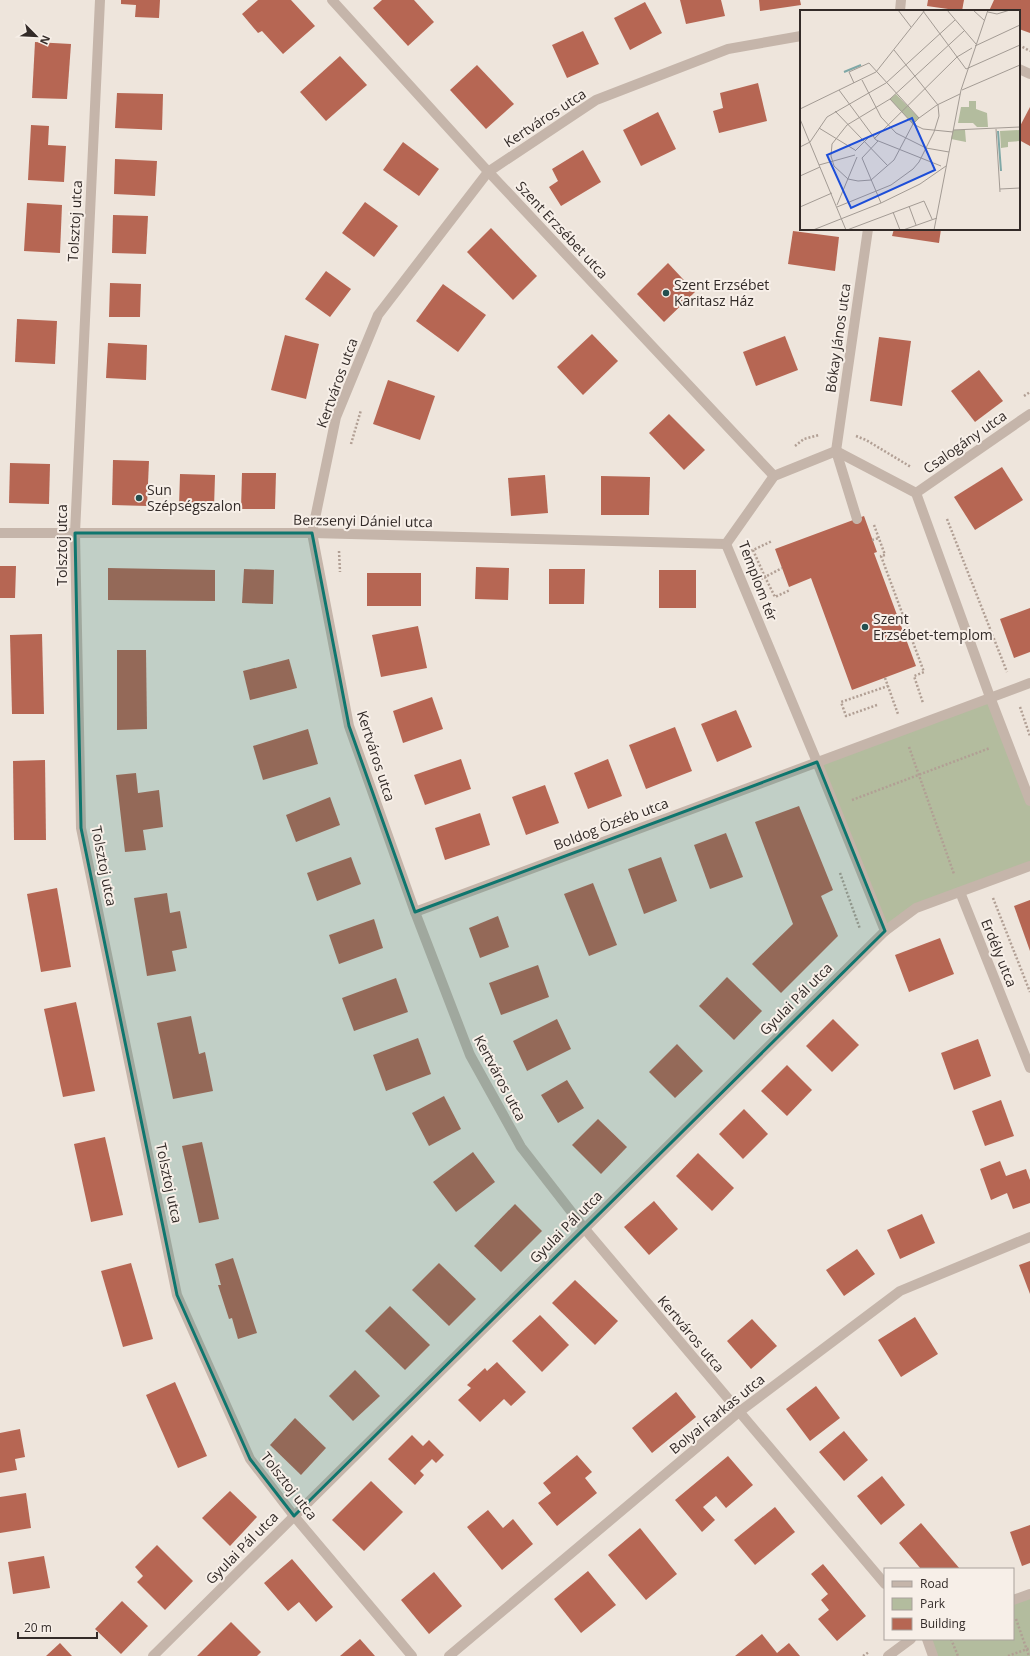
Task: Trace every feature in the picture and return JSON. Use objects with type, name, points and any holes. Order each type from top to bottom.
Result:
[{"type":"street","name":"Tolsztoj utca","points":[[100,0],[74,533],[82,828],[177,1295],[250,1459],[294,1516],[412,1656]]},
{"type":"street","name":"Szent Erzsébet utca","points":[[332,0],[488,172],[774,476]]},
{"type":"street","points":[[900,10],[901,0]]},
{"type":"street","name":"Kertváros utca","points":[[800,36],[728,49],[596,100],[488,172],[378,315],[336,417],[312,533],[349,726],[415,912],[470,1056],[521,1147],[584,1228],[884,1583]]},
{"type":"street","points":[[1020,69],[1030,74]]},
{"type":"street","name":"Bókay János utca","points":[[836,452],[868,230]]},
{"type":"street","name":"Csalogány utca","points":[[916,493],[1030,414]]},
{"type":"street","points":[[774,476],[836,452],[916,493],[990,697],[1030,801]]},
{"type":"street","points":[[836,452],[857,519]]},
{"type":"street","name":"Templom tér","points":[[774,476],[726,544],[835,806],[884,931]]},
{"type":"street","name":"Berzsenyi Dániel utca","points":[[0,533],[312,533],[726,544]]},
{"type":"street","points":[[817,762],[1030,683]]},
{"type":"street","name":"Boldog Özséb utca","points":[[415,912],[817,762]]},
{"type":"street","name":"Gyulai Pál utca","points":[[153,1656],[884,931],[916,908],[1030,866]]},
{"type":"street","name":"Erdély utca","points":[[960,892],[1030,1068]]},
{"type":"street","name":"Bolyai Farkas utca","points":[[449,1656],[739,1412],[900,1291],[1030,1237]]},
{"type":"street","points":[[1014,1600],[1030,1594]]},
{"type":"street","points":[[888,1656],[910,1640]]},
{"type":"street","points":[[927,1640],[933,1656]]},
{"type":"path","points":[[1020,46],[1030,51]]},
{"type":"path","points":[[349,451],[362,407]]},
{"type":"path","points":[[792,448],[804,439],[839,430],[866,440],[909,465],[928,485]]},
{"type":"path","points":[[946,516],[1030,736]]},
{"type":"path","points":[[872,540],[878,538],[881,543],[885,555],[881,556],[924,672],[914,676],[930,720]]},
{"type":"path","points":[[733,560],[772,541]]},
{"type":"path","points":[[341,580],[338,550],[346,550]]},
{"type":"path","points":[[753,550],[774,597],[790,590]]},
{"type":"path","points":[[744,587],[782,568]]},
{"type":"path","points":[[885,678],[960,892]]},
{"type":"path","points":[[877,705],[846,716],[841,702],[888,686]]},
{"type":"path","points":[[835,806],[1007,741]]},
{"type":"path","points":[[839,873],[867,948]]},
{"type":"path","points":[[992,896],[1030,992]]},
{"type":"path","points":[[1015,1616],[1029,1656]]},
{"type":"path","points":[[951,1640],[958,1656]]},
{"type":"path","points":[[1008,1656],[1030,1648]]},
{"type":"highlighted area","points":[[75,533],[312,533],[349,726],[415,912],[817,762],[885,931],[294,1516],[250,1459],[177,1295],[81,828]]},
{"type":"green space","points":[[990,697],[1030,801],[1030,866],[916,908],[885,931],[817,762]]},
{"type":"green space","points":[[1030,1594],[1030,1656],[933,1656],[927,1640],[1014,1640],[1014,1600]]},
{"type":"building","points":[[121,0],[160,0],[159,18],[135,17],[136,5],[121,4]]},
{"type":"building","points":[[258,0],[291,0],[315,26],[283,54],[262,31],[258,33],[242,14]]},
{"type":"building","points":[[382,0],[414,0],[434,22],[408,46],[373,8]]},
{"type":"building","points":[[680,0],[721,0],[725,16],[686,24]]},
{"type":"building","points":[[759,0],[800,0],[801,5],[760,11]]},
{"type":"building","points":[[928,0],[964,0],[962,10],[927,6]]},
{"type":"building","points":[[994,0],[1030,0],[1030,33],[1020,29],[1020,10],[989,10]]},
{"type":"building","points":[[645,2],[662,33],[630,50],[614,18]]},
{"type":"building","points":[[583,31],[599,64],[567,78],[552,45]]},
{"type":"building","points":[[35,42],[71,44],[67,99],[32,98]]},
{"type":"building","points":[[340,56],[367,85],[326,121],[300,92]]},
{"type":"building","points":[[477,65],[514,104],[486,129],[450,90]]},
{"type":"building","points":[[758,83],[767,121],[719,133],[713,111],[723,108],[720,93]]},
{"type":"building","points":[[117,93],[163,94],[162,130],[115,128]]},
{"type":"building","points":[[1030,107],[1030,146],[1020,141],[1020,126]]},
{"type":"building","points":[[658,112],[676,149],[641,166],[623,130]]},
{"type":"building","points":[[31,125],[49,126],[48,145],[66,146],[64,182],[28,180]]},
{"type":"building","points":[[403,142],[439,169],[419,196],[383,170]]},
{"type":"building","points":[[583,150],[601,182],[561,206],[549,187],[558,181],[552,169]]},
{"type":"building","points":[[115,159],[157,161],[155,196],[114,194]]},
{"type":"building","points":[[365,202],[398,226],[374,257],[342,233]]},
{"type":"building","points":[[27,203],[62,205],[60,253],[24,251]]},
{"type":"building","points":[[113,215],[148,216],[146,254],[112,253]]},
{"type":"building","points":[[491,228],[537,276],[513,300],[467,252]]},
{"type":"building","points":[[894,230],[941,230],[939,243],[892,236]]},
{"type":"building","points":[[793,231],[839,237],[835,271],[788,264]]},
{"type":"building","name":"Szent Erzsébet Karitasz Ház","points":[[668,263],[695,292],[664,322],[637,294]]},
{"type":"building","points":[[326,271],[351,289],[330,317],[305,299]]},
{"type":"building","points":[[110,283],[141,284],[140,317],[109,317]]},
{"type":"building","points":[[443,284],[486,315],[458,352],[416,321]]},
{"type":"building","points":[[17,319],[57,321],[55,364],[15,362]]},
{"type":"building","points":[[592,334],[618,361],[583,395],[557,367]]},
{"type":"building","points":[[285,335],[319,344],[306,399],[271,390]]},
{"type":"building","points":[[785,336],[798,370],[756,386],[743,352]]},
{"type":"building","points":[[879,337],[911,341],[902,406],[870,401]]},
{"type":"building","points":[[108,343],[147,345],[146,380],[106,378]]},
{"type":"building","points":[[979,370],[1003,401],[975,422],[951,391]]},
{"type":"building","points":[[388,380],[435,396],[420,440],[373,424]]},
{"type":"building","points":[[669,414],[705,450],[684,470],[649,433]]},
{"type":"building","points":[[113,460],[149,461],[147,506],[112,505]]},
{"type":"building","points":[[10,463],[50,464],[49,504],[9,503]]},
{"type":"building","points":[[1002,467],[1023,500],[975,530],[954,497]]},
{"type":"building","points":[[242,473],[276,473],[275,509],[241,509]]},
{"type":"building","points":[[180,474],[215,475],[214,508],[179,506]]},
{"type":"building","points":[[545,475],[548,513],[511,516],[508,478]]},
{"type":"building","points":[[601,476],[650,477],[649,515],[601,515]]},
{"type":"building","name":"Szent Erzsébet-templom","points":[[864,516],[877,552],[874,553],[916,666],[852,690],[811,578],[789,587],[775,549]]},
{"type":"building","points":[[0,566],[16,566],[15,598],[0,598]]},
{"type":"building","points":[[476,567],[509,568],[508,600],[475,599]]},
{"type":"building","points":[[108,568],[215,570],[215,601],[108,600]]},
{"type":"building","points":[[244,569],[274,570],[273,604],[242,603]]},
{"type":"building","points":[[549,569],[585,569],[584,604],[549,604]]},
{"type":"building","points":[[659,570],[696,570],[696,608],[659,608]]},
{"type":"building","points":[[367,573],[421,573],[421,606],[367,606]]},
{"type":"building","points":[[1030,608],[1030,652],[1014,658],[1000,619]]},
{"type":"building","points":[[418,626],[427,668],[381,677],[372,635]]},
{"type":"building","points":[[42,634],[44,714],[12,714],[10,635]]},
{"type":"building","points":[[117,650],[146,650],[147,729],[117,730]]},
{"type":"building","points":[[289,659],[297,688],[250,700],[243,671]]},
{"type":"building","points":[[432,697],[443,729],[403,743],[393,711]]},
{"type":"building","points":[[736,710],[752,747],[717,762],[701,724]]},
{"type":"building","points":[[675,727],[692,771],[646,789],[629,745]]},
{"type":"building","points":[[308,729],[318,764],[263,780],[253,746]]},
{"type":"building","points":[[461,759],[471,789],[425,805],[414,775]]},
{"type":"building","points":[[608,759],[622,796],[588,809],[574,773]]},
{"type":"building","points":[[45,760],[46,840],[14,840],[13,761]]},
{"type":"building","points":[[136,773],[138,793],[159,790],[163,827],[143,830],[146,850],[125,852],[116,775]]},
{"type":"building","points":[[545,785],[559,823],[526,835],[512,797]]},
{"type":"building","points":[[330,797],[340,825],[296,842],[286,815]]},
{"type":"building","points":[[799,806],[833,890],[821,896],[838,936],[781,993],[752,964],[793,924],[755,822]]},
{"type":"building","points":[[480,813],[490,845],[445,860],[435,828]]},
{"type":"building","points":[[726,833],[743,877],[710,889],[694,845]]},
{"type":"building","points":[[351,857],[361,884],[317,901],[307,873]]},
{"type":"building","points":[[661,857],[677,901],[644,914],[628,869]]},
{"type":"building","points":[[593,883],[617,945],[589,956],[564,894]]},
{"type":"building","points":[[57,888],[71,967],[41,972],[27,894]]},
{"type":"building","points":[[167,893],[170,913],[180,911],[187,948],[172,951],[176,971],[147,976],[134,898]]},
{"type":"building","points":[[1030,900],[1030,951],[1014,906]]},
{"type":"building","points":[[498,916],[509,947],[480,958],[469,928]]},
{"type":"building","points":[[374,919],[383,948],[339,964],[329,935]]},
{"type":"building","points":[[940,938],[954,974],[909,992],[895,955]]},
{"type":"building","points":[[538,965],[549,997],[501,1015],[489,983]]},
{"type":"building","points":[[727,977],[762,1011],[734,1040],[699,1006]]},
{"type":"building","points":[[396,978],[408,1012],[354,1031],[342,998]]},
{"type":"building","points":[[76,1002],[95,1091],[63,1097],[44,1009]]},
{"type":"building","points":[[191,1016],[199,1054],[205,1052],[213,1091],[173,1099],[157,1023]]},
{"type":"building","points":[[557,1019],[571,1049],[527,1071],[513,1041]]},
{"type":"building","points":[[833,1019],[859,1045],[832,1072],[806,1046]]},
{"type":"building","points":[[418,1038],[431,1074],[386,1091],[373,1055]]},
{"type":"building","points":[[978,1039],[991,1076],[954,1090],[941,1053]]},
{"type":"building","points":[[677,1044],[703,1071],[675,1098],[649,1072]]},
{"type":"building","points":[[787,1065],[812,1090],[787,1116],[761,1091]]},
{"type":"building","points":[[567,1080],[584,1108],[558,1123],[541,1095]]},
{"type":"building","points":[[444,1096],[461,1129],[429,1146],[412,1113]]},
{"type":"building","points":[[1001,1100],[1014,1136],[985,1146],[972,1111]]},
{"type":"building","points":[[744,1109],[768,1134],[743,1159],[719,1134]]},
{"type":"building","points":[[598,1119],[627,1147],[601,1174],[572,1145]]},
{"type":"building","points":[[105,1137],[123,1215],[91,1222],[74,1144]]},
{"type":"building","points":[[202,1142],[219,1219],[199,1223],[182,1146]]},
{"type":"building","points":[[473,1152],[495,1182],[456,1212],[433,1182]]},
{"type":"building","points":[[698,1153],[734,1188],[712,1211],[676,1176]]},
{"type":"building","points":[[1000,1161],[1006,1176],[1026,1169],[1030,1180],[1030,1203],[1013,1209],[1007,1193],[991,1200],[980,1169]]},
{"type":"building","points":[[654,1201],[678,1229],[649,1255],[624,1227]]},
{"type":"building","points":[[515,1204],[542,1231],[501,1272],[474,1246]]},
{"type":"building","points":[[922,1214],[935,1243],[900,1259],[887,1230]]},
{"type":"building","points":[[857,1249],[875,1274],[844,1296],[826,1270]]},
{"type":"building","points":[[233,1258],[257,1333],[238,1339],[232,1318],[229,1319],[218,1285],[221,1285],[215,1264]]},
{"type":"building","points":[[1030,1261],[1030,1294],[1019,1265]]},
{"type":"building","points":[[131,1263],[153,1339],[123,1347],[101,1271]]},
{"type":"building","points":[[439,1263],[476,1299],[449,1326],[412,1290]]},
{"type":"building","points":[[575,1280],[618,1321],[595,1345],[552,1303]]},
{"type":"building","points":[[390,1306],[430,1345],[405,1370],[365,1331]]},
{"type":"building","points":[[540,1315],[569,1345],[542,1372],[512,1341]]},
{"type":"building","points":[[915,1317],[938,1354],[901,1377],[878,1340]]},
{"type":"building","points":[[752,1319],[777,1346],[751,1369],[727,1341]]},
{"type":"building","points":[[497,1362],[526,1392],[511,1406],[504,1399],[480,1422],[458,1400],[471,1388],[467,1385],[485,1368],[487,1371]]},
{"type":"building","points":[[355,1370],[380,1396],[353,1421],[329,1396]]},
{"type":"building","points":[[175,1382],[207,1456],[178,1468],[146,1395]]},
{"type":"building","points":[[816,1386],[840,1418],[810,1441],[786,1409]]},
{"type":"building","points":[[676,1392],[696,1417],[652,1453],[632,1428]]},
{"type":"building","points":[[295,1418],[326,1448],[301,1475],[270,1445]]},
{"type":"building","points":[[20,1429],[25,1457],[15,1459],[17,1470],[0,1473],[0,1433]]},
{"type":"building","points":[[844,1431],[868,1460],[844,1481],[819,1452]]},
{"type":"building","points":[[412,1435],[423,1446],[429,1440],[444,1455],[436,1463],[432,1459],[420,1471],[424,1475],[415,1485],[388,1459]]},
{"type":"building","points":[[577,1455],[592,1472],[585,1478],[597,1493],[557,1526],[538,1503],[551,1493],[543,1483]]},
{"type":"building","points":[[728,1456],[753,1485],[726,1508],[716,1496],[703,1507],[715,1520],[702,1532],[675,1500]]},
{"type":"building","points":[[882,1476],[905,1505],[881,1525],[857,1496]]},
{"type":"building","points":[[371,1481],[403,1512],[364,1551],[332,1520]]},
{"type":"building","points":[[230,1491],[257,1517],[230,1546],[202,1518]]},
{"type":"building","points":[[26,1493],[31,1528],[0,1533],[0,1497]]},
{"type":"building","points":[[775,1507],[795,1532],[755,1565],[734,1540]]},
{"type":"building","points":[[488,1510],[503,1528],[513,1519],[533,1544],[502,1570],[467,1527]]},
{"type":"building","points":[[921,1523],[959,1568],[920,1568],[899,1543]]},
{"type":"building","points":[[1030,1525],[1030,1563],[1022,1566],[1010,1532]]},
{"type":"building","points":[[640,1528],[677,1574],[646,1600],[608,1555]]},
{"type":"building","points":[[157,1545],[193,1581],[165,1610],[137,1582],[143,1576],[135,1567]]},
{"type":"building","points":[[44,1556],[50,1588],[13,1594],[8,1562]]},
{"type":"building","points":[[292,1559],[333,1607],[316,1622],[299,1602],[288,1611],[264,1583]]},
{"type":"building","points":[[823,1564],[866,1616],[837,1641],[818,1619],[829,1610],[821,1600],[828,1594],[811,1574]]},
{"type":"building","points":[[588,1571],[616,1605],[581,1633],[554,1599]]},
{"type":"building","points":[[434,1572],[462,1606],[429,1634],[401,1600]]},
{"type":"building","points":[[122,1601],[148,1626],[121,1654],[95,1629]]},
{"type":"building","points":[[231,1622],[261,1652],[257,1656],[197,1656]]},
{"type":"building","points":[[762,1634],[777,1653],[789,1643],[800,1656],[735,1656]]},
{"type":"building","points":[[360,1639],[375,1656],[340,1656]]},
{"type":"building","points":[[60,1643],[72,1656],[46,1656]]},
{"type":"place","name":"Szent Erzsébet Karitasz Ház","points":[[666,293]]},
{"type":"place","name":"Sun Szépségszalon","points":[[139,498]]},
{"type":"place","name":"Szent Erzsébet-templom","points":[[865,627]]}]
